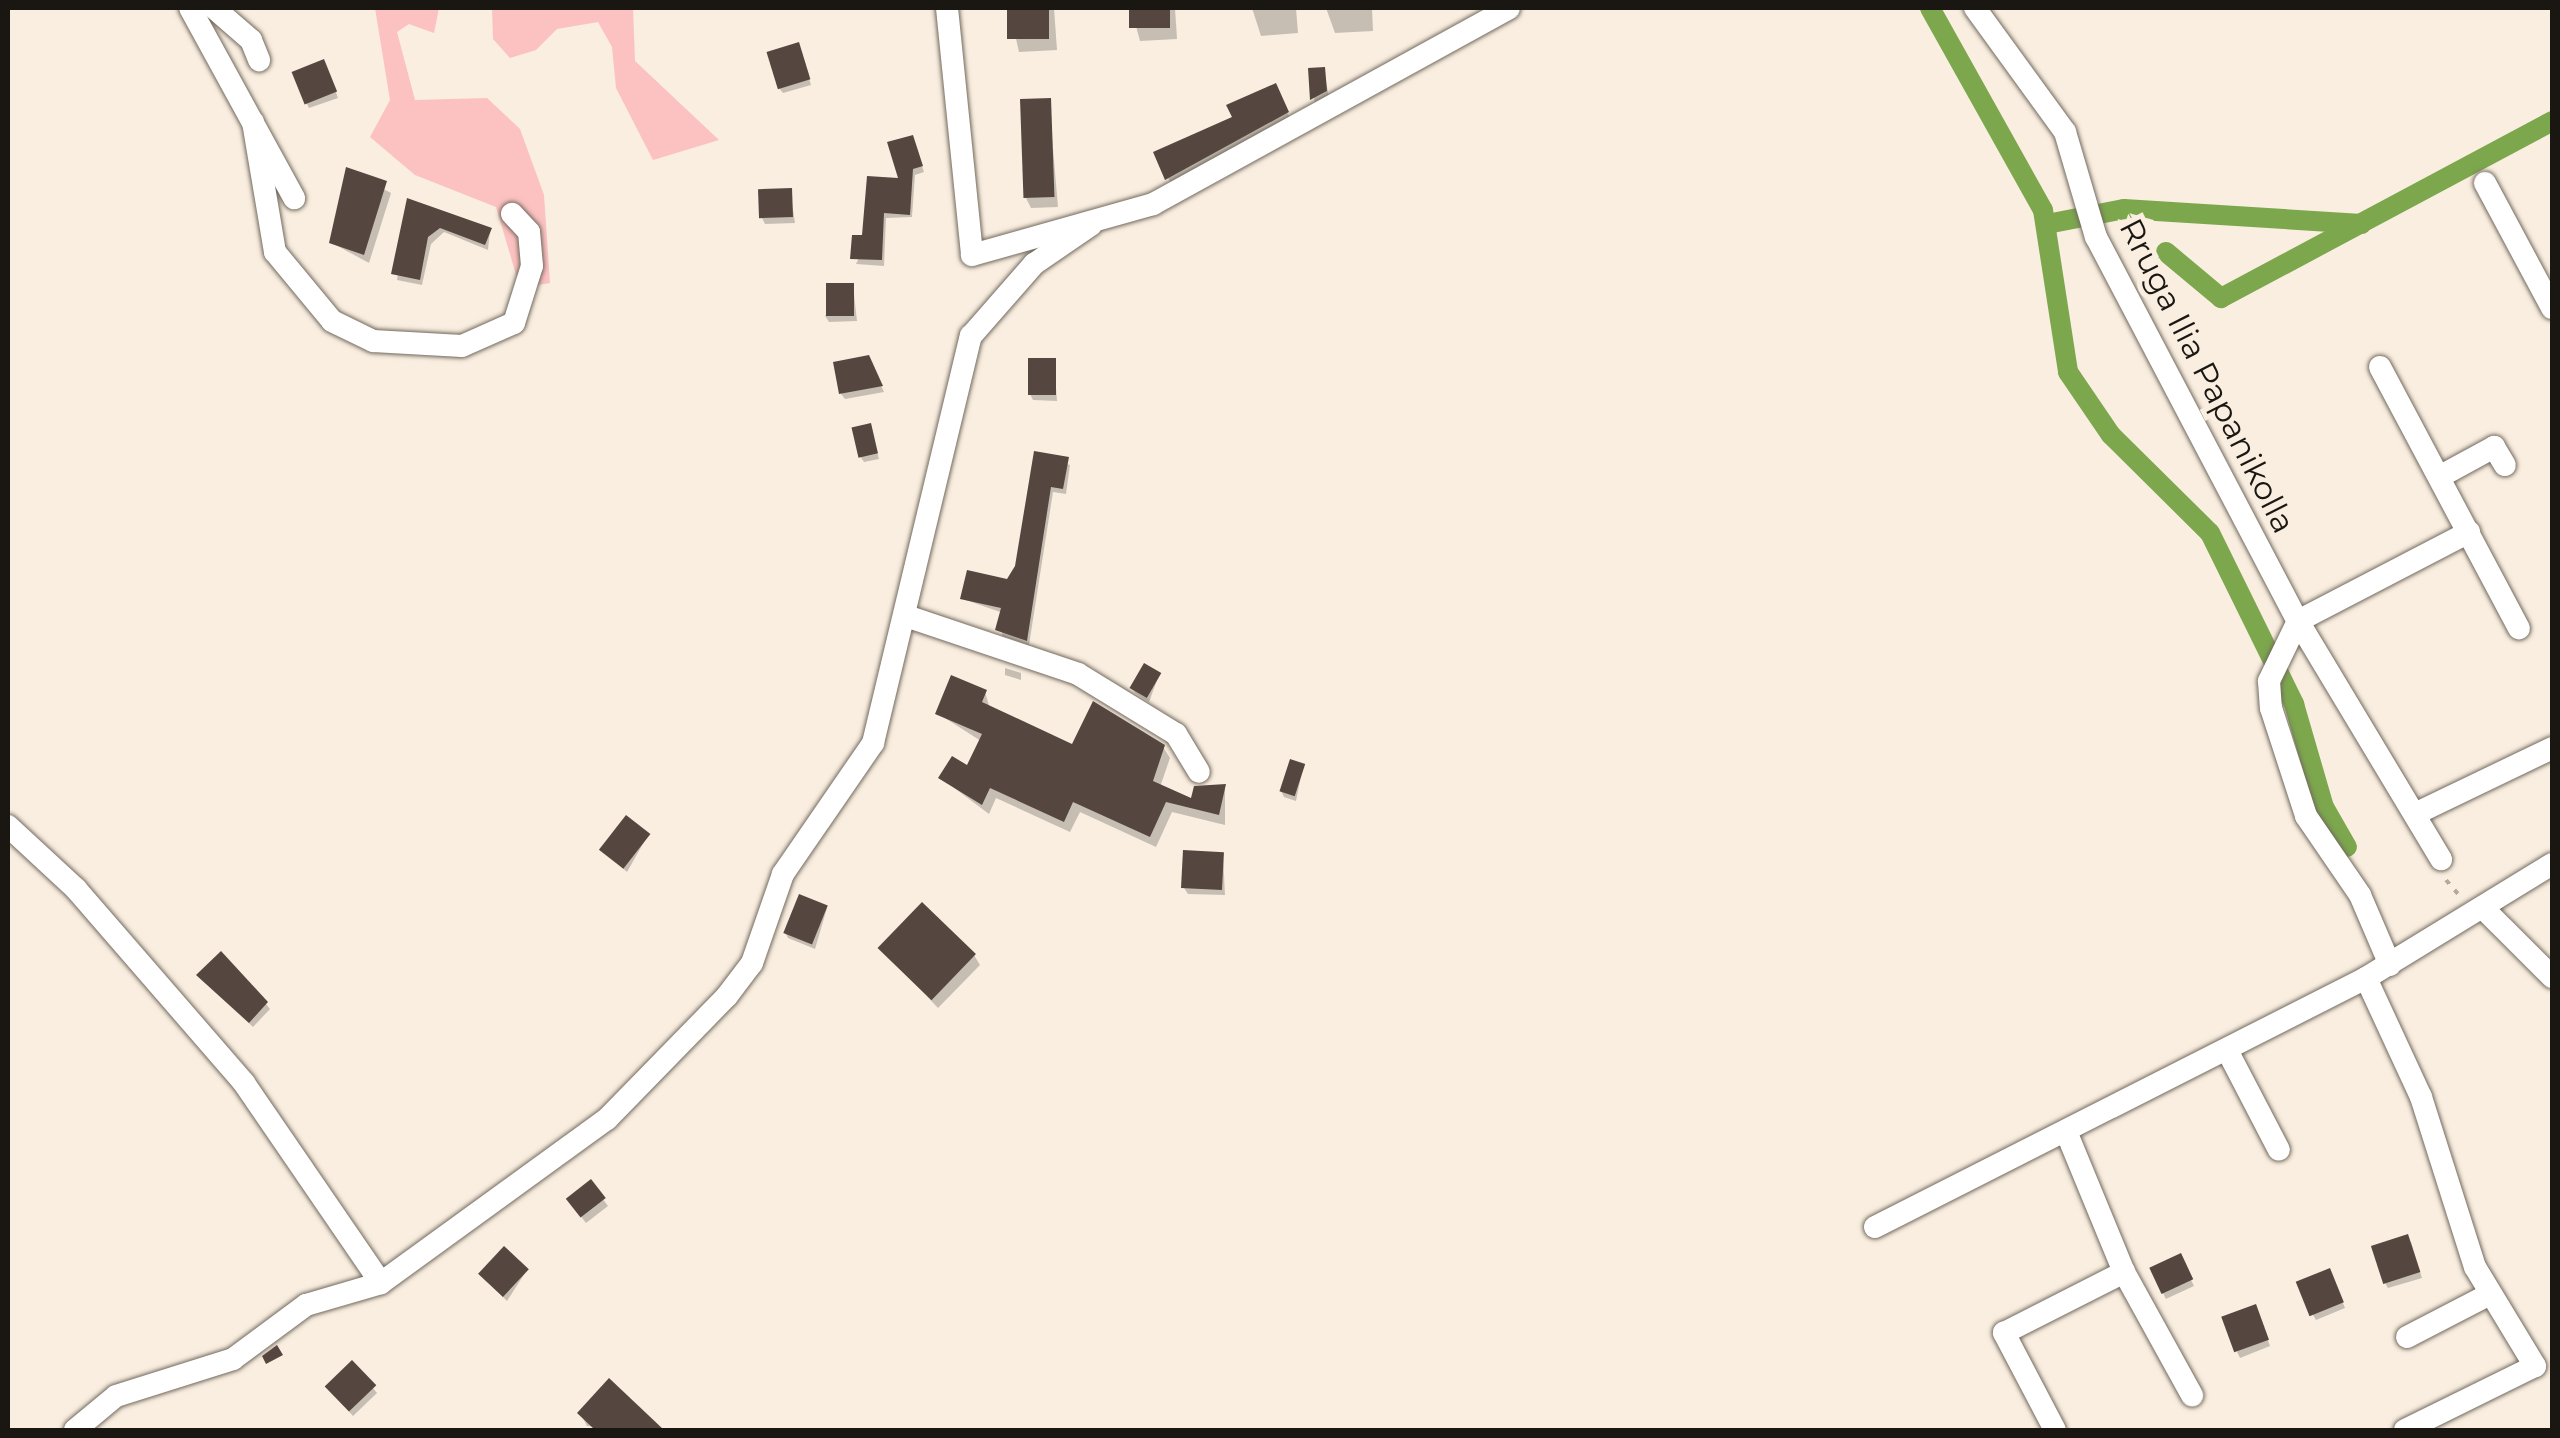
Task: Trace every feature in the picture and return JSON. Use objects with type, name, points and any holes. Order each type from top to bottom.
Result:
[{"type":"street","points":[[190,8],[294,198]]},
{"type":"street","points":[[214,8],[251,40],[260,60]]},
{"type":"street","points":[[948,8],[972,255],[1091,225],[1213,174],[1509,8]]},
{"type":"street","name":"Rruga Ilia Papanikolla","points":[[1975,8],[2066,132],[2096,237],[2296,630],[2441,858]]},
{"type":"street","points":[[253,122],[275,252],[332,321],[373,341],[462,346],[514,322],[532,266],[529,232],[512,214]]},
{"type":"street","points":[[2485,183],[2552,308]]},
{"type":"street","points":[[76,1430],[116,1396],[233,1359],[306,1305],[381,1283],[607,1120],[727,996],[752,963],[783,874],[873,744],[910,617],[972,336],[1034,264],[1091,225]]},
{"type":"street","points":[[2380,368],[2519,628]]},
{"type":"street","points":[[2439,477],[2494,447],[2505,464]]},
{"type":"street","points":[[2390,965],[2360,895],[2299,800],[2270,680],[2296,630],[2469,532]]},
{"type":"street","points":[[910,617],[1078,674],[1176,734],[1200,772]]},
{"type":"street","points":[[2415,814],[2552,748]]},
{"type":"street","points":[[8,826],[76,888],[244,1082],[381,1283]]},
{"type":"street","points":[[1875,1227],[2228,1052],[2488,912],[2552,864]]},
{"type":"street","points":[[2488,912],[2552,977]]},
{"type":"street","points":[[2366,978],[2422,1096],[2490,1294],[2535,1366],[2404,1430]]},
{"type":"street","points":[[2228,1052],[2280,1150]]},
{"type":"street","points":[[2068,1134],[2124,1272],[2192,1395]]},
{"type":"street","points":[[2055,1430],[2004,1333],[2124,1272]]},
{"type":"street","points":[[2406,1338],[2490,1294]]},
{"type":"path","points":[[2441,858],[2435,868],[2472,910],[2488,912]]},
{"type":"shaded area","points":[[375,8],[439,8],[434,33],[409,24],[397,32],[415,100],[487,98],[520,129],[544,195],[550,283],[520,288],[496,207],[415,175],[370,137],[390,100]]},
{"type":"shaded area","points":[[492,8],[633,8],[635,61],[719,140],[653,160],[616,88],[612,47],[598,22],[557,29],[536,50],[510,58],[493,39]]},
{"type":"building","points":[[1007,8],[1049,8],[1049,39],[1007,39]]},
{"type":"building","points":[[1129,8],[1170,8],[1170,28],[1129,28]]},
{"type":"building","points":[[799,42],[810,79],[778,89],[766,52]]},
{"type":"building","points":[[324,59],[337,91],[305,105],[292,72]]},
{"type":"building","points":[[1325,67],[1327,91],[1310,100],[1308,68]]},
{"type":"building","points":[[1276,83],[1289,112],[1165,180],[1153,152],[1232,117],[1226,105]]},
{"type":"building","points":[[1051,98],[1054,197],[1023,198],[1020,99]]},
{"type":"building","points":[[913,135],[923,166],[913,169],[910,215],[884,213],[882,260],[850,259],[852,235],[862,235],[867,176],[898,178],[887,142]]},
{"type":"building","points":[[346,167],[387,181],[364,255],[329,243]]},
{"type":"building","points":[[792,188],[793,217],[759,218],[758,189]]},
{"type":"building","points":[[407,198],[492,228],[485,245],[440,228],[428,237],[420,280],[391,274]]},
{"type":"building","points":[[826,283],[854,283],[854,316],[826,316]]},
{"type":"building","points":[[869,355],[883,386],[839,394],[833,362]]},
{"type":"building","points":[[1028,358],[1056,358],[1056,395],[1028,395]]},
{"type":"building","points":[[871,423],[878,453],[858,458],[852,427]]},
{"type":"building","points":[[1034,451],[1069,457],[1063,489],[1051,487],[1027,641],[995,630],[1001,608],[960,599],[967,570],[1007,579],[1015,566]]},
{"type":"building","points":[[1144,663],[1161,673],[1147,698],[1130,688]]},
{"type":"building","points":[[951,675],[987,690],[982,702],[1072,744],[1093,701],[1165,745],[1153,781],[1191,798],[1194,786],[1226,784],[1219,815],[1166,802],[1150,837],[1073,802],[1064,822],[990,788],[982,805],[938,778],[952,756],[967,765],[982,734],[935,714]]},
{"type":"building","points":[[1290,759],[1305,764],[1295,796],[1279,791]]},
{"type":"building","points":[[626,815],[650,834],[623,869],[599,850]]},
{"type":"building","points":[[1183,850],[1224,852],[1222,890],[1181,888]]},
{"type":"building","points":[[799,894],[828,906],[812,945],[783,933]]},
{"type":"building","points":[[922,902],[976,954],[931,1000],[878,948]]},
{"type":"building","points":[[221,951],[268,1002],[249,1023],[196,975]]},
{"type":"building","points":[[591,1179],[606,1198],[581,1218],[566,1199]]},
{"type":"building","points":[[2408,1234],[2420,1272],[2383,1284],[2371,1246]]},
{"type":"building","points":[[504,1246],[529,1269],[503,1297],[478,1274]]},
{"type":"building","points":[[2181,1253],[2193,1279],[2162,1294],[2149,1268]]},
{"type":"building","points":[[2330,1268],[2344,1302],[2310,1316],[2296,1282]]},
{"type":"building","points":[[2256,1304],[2269,1340],[2234,1352],[2221,1317]]},
{"type":"building","points":[[277,1345],[283,1355],[266,1364],[262,1356]]},
{"type":"building","points":[[352,1360],[376,1385],[349,1412],[325,1386]]},
{"type":"building","points":[[609,1378],[664,1430],[595,1430],[577,1413]]},
{"type":"waterway","points":[[1930,8],[2043,210],[2068,372],[2111,435],[2210,533],[2294,704],[2324,807],[2347,847]]},
{"type":"waterway","points":[[2166,252],[2221,298],[2552,121]]},
{"type":"waterway","points":[[2047,224],[2124,209],[2362,224]]}]
